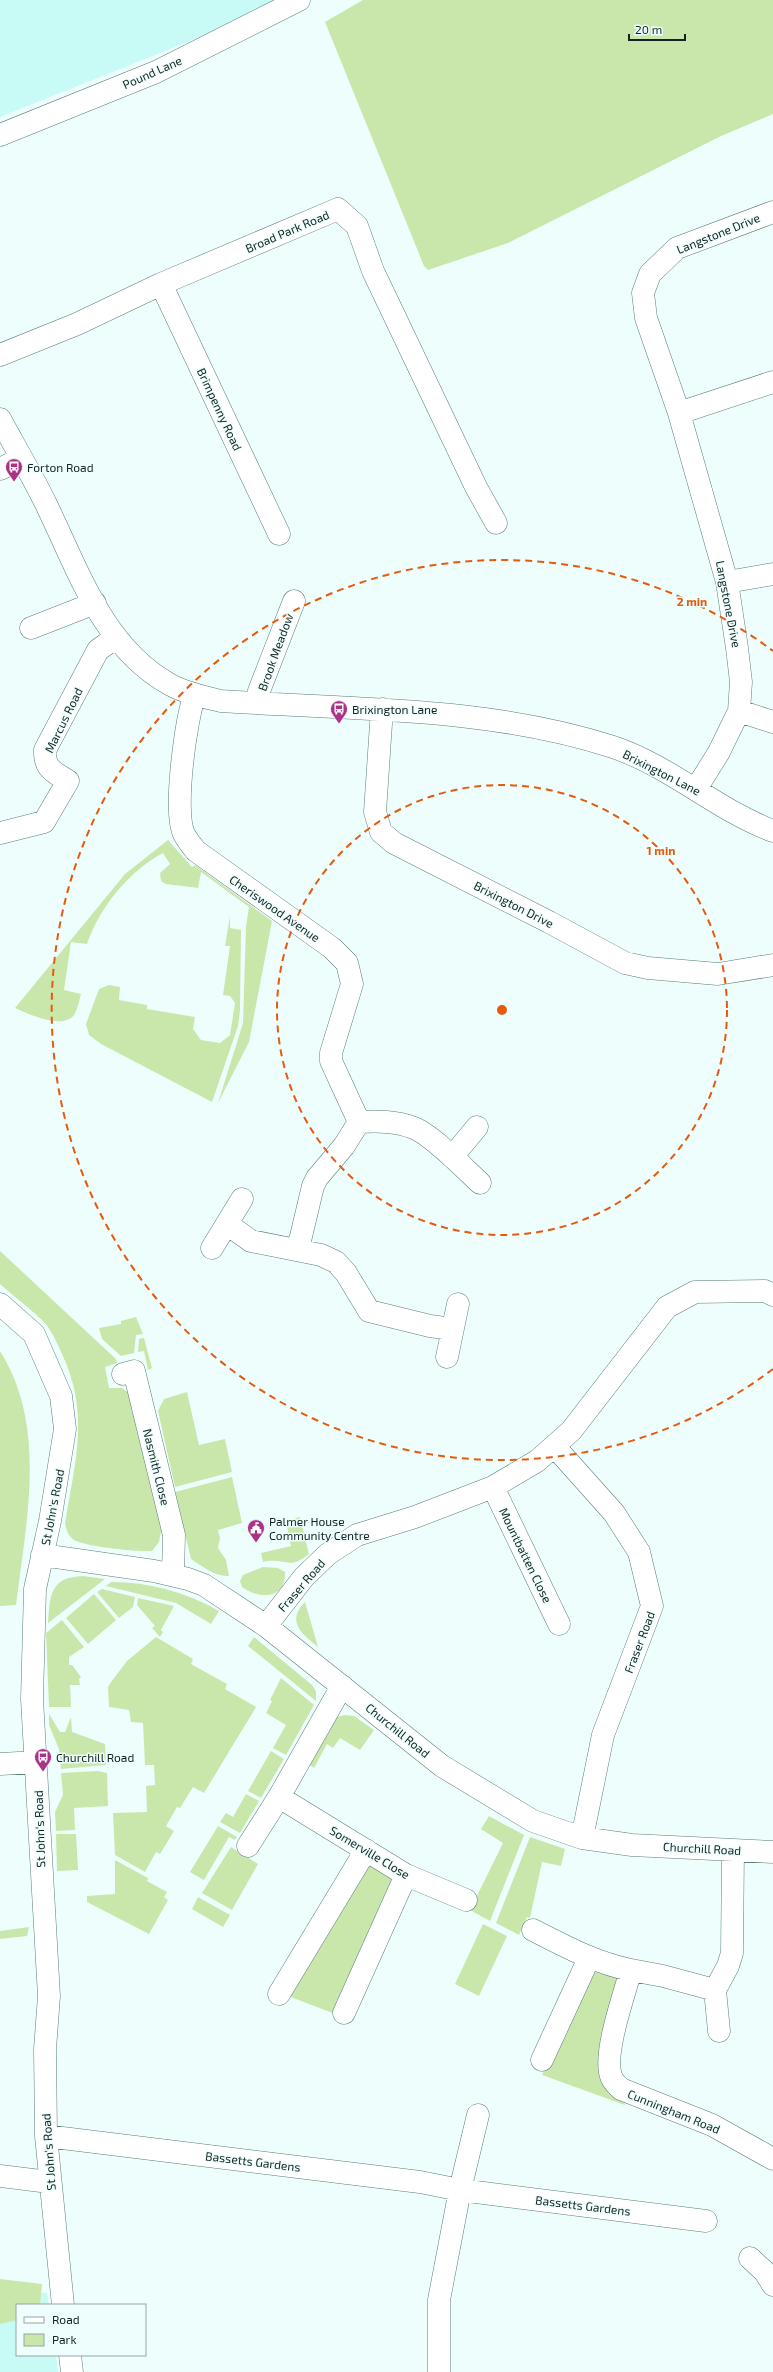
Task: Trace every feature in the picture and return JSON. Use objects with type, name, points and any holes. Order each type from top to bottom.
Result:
[{"type":"street","name":"Pound Lane","points":[[0,135],[156,72],[299,0]]},
{"type":"street","name":"Broad Park Road","points":[[0,355],[77,324],[161,284],[338,209],[357,226],[373,272],[476,487],[496,523]]},
{"type":"street","name":"Langstone Drive","points":[[696,789],[719,752],[739,711],[741,682],[727,582],[679,413],[646,318],[643,293],[650,274],[676,248],[773,212]]},
{"type":"street","name":"Brimpenny Road","points":[[161,284],[279,534]]},
{"type":"street","points":[[679,413],[773,382]]},
{"type":"street","points":[[0,419],[46,502],[95,603],[115,638]]},
{"type":"street","points":[[0,469],[21,459]]},
{"type":"street","points":[[727,582],[773,574]]},
{"type":"street","name":"Brook Meadow","points":[[258,703],[259,691],[294,601]]},
{"type":"street","points":[[31,628],[95,603]]},
{"type":"street","name":"Brixington Lane","points":[[115,638],[145,668],[170,684],[195,694],[221,701],[456,714],[534,728],[613,748],[696,789],[773,831]]},
{"type":"street","name":"Marcus Road","points":[[0,833],[44,822],[68,781],[50,770],[44,761],[45,750],[98,650],[115,638]]},
{"type":"street","name":"Cheriswood Avenue","points":[[195,694],[190,709],[183,756],[180,802],[183,833],[196,851],[332,948],[347,963],[352,984],[332,1044],[331,1061],[359,1122]]},
{"type":"street","name":"Brixington Drive","points":[[382,709],[375,812],[381,832],[394,843],[549,922],[625,963],[648,968],[718,974],[773,965]]},
{"type":"street","points":[[739,711],[773,722]]},
{"type":"street","points":[[298,1249],[313,1186],[317,1178],[344,1146],[359,1122],[392,1122],[416,1128],[452,1156],[480,1183]]},
{"type":"street","points":[[452,1156],[477,1127]]},
{"type":"street","points":[[212,1248],[242,1199]]},
{"type":"street","points":[[227,1224],[252,1241],[298,1249],[321,1255],[336,1262],[346,1273],[369,1311],[430,1326],[452,1329]]},
{"type":"street","name":"Fraser Road","points":[[266,1626],[304,1577],[328,1554],[357,1535],[415,1517],[493,1487],[555,1447],[571,1431],[667,1307],[695,1292],[765,1291],[773,1295]]},
{"type":"street","name":"St John's Road","points":[[0,1304],[34,1334],[61,1396],[65,1429],[35,1589],[32,1699],[37,1762],[39,1833],[49,1996],[45,2049],[46,2136],[49,2182],[64,2304]]},
{"type":"street","points":[[447,1357],[458,1304]]},
{"type":"street","name":"Nasmith Close","points":[[123,1374],[134,1371],[174,1535],[173,1575]]},
{"type":"street","name":"Fraser Road","points":[[555,1447],[614,1513],[639,1552],[652,1606],[603,1735],[582,1838]]},
{"type":"street","name":"Mountbatten Close","points":[[493,1487],[559,1624]]},
{"type":"street","name":"Churchill Road","points":[[42,1556],[115,1564],[173,1575],[204,1585],[266,1626],[442,1766],[533,1821],[582,1838],[632,1845],[773,1852]]},
{"type":"street","points":[[248,1846],[279,1797],[342,1686]]},
{"type":"street","points":[[0,1764],[37,1762]]},
{"type":"street","name":"Somerville Close","points":[[279,1797],[406,1875],[466,1900]]},
{"type":"street","points":[[279,1994],[366,1850]]},
{"type":"street","points":[[719,2031],[715,1990],[728,1966],[732,1953],[733,1850]]},
{"type":"street","points":[[344,2013],[406,1875]]},
{"type":"street","points":[[533,1930],[589,1958],[607,1965],[663,1976],[715,1990]]},
{"type":"street","points":[[542,2060],[589,1958]]},
{"type":"street","name":"Cunningham Road","points":[[631,1970],[610,2049],[610,2064],[614,2082],[621,2089],[712,2124],[773,2159]]},
{"type":"street","points":[[438,2372],[439,2300],[460,2190],[478,2115]]},
{"type":"street","name":"Bassetts Gardens","points":[[46,2136],[405,2180],[460,2190],[706,2221]]},
{"type":"street","points":[[0,2176],[49,2182]]},
{"type":"street","points":[[750,2258],[765,2272],[773,2285]]},
{"type":"street","points":[[70,2356],[72,2372]]},
{"type":"shaded area","points":[[0,0],[283,0],[195,39],[0,117]]},
{"type":"shaded area","points":[[0,2289],[47,2293],[49,2304],[16,2304],[16,2356],[56,2356],[58,2372],[0,2372]]},
{"type":"green space","points":[[363,0],[773,0],[773,114],[719,137],[508,243],[428,270],[424,266],[325,22]]},
{"type":"green space","points":[[168,840],[192,867],[195,865],[272,921],[249,1042],[218,1103],[243,1023],[246,926],[249,907],[201,872],[198,888],[166,884],[161,881],[160,873],[170,864],[163,853],[138,870],[127,880],[99,917],[87,944],[71,942],[64,990],[81,994],[74,1015],[69,1019],[54,1021],[36,1017],[15,1008],[125,874]]},
{"type":"green space","points":[[230,916],[230,928],[241,930],[240,1011],[238,1026],[212,1102],[101,1044],[89,1035],[86,1024],[99,989],[109,985],[120,987],[119,1000],[147,1005],[147,1009],[195,1017],[193,1029],[201,1040],[220,1043],[230,1035],[235,1003],[230,996],[223,995],[230,946],[225,946]]},
{"type":"green space","points":[[0,1251],[116,1359],[117,1363],[105,1367],[109,1388],[122,1388],[132,1395],[165,1530],[161,1532],[159,1542],[152,1551],[125,1550],[92,1545],[76,1541],[68,1534],[65,1523],[73,1479],[78,1438],[76,1397],[71,1376],[54,1337],[44,1322],[0,1284]]},
{"type":"green space","points":[[136,1317],[143,1334],[136,1335],[134,1353],[121,1356],[102,1339],[99,1328],[121,1324],[121,1321]]},
{"type":"green space","points":[[144,1338],[152,1368],[148,1370],[144,1351],[138,1352],[139,1339]]},
{"type":"green space","points":[[0,1351],[15,1380],[24,1411],[29,1443],[30,1475],[28,1508],[16,1605],[0,1606]]},
{"type":"green space","points":[[187,1392],[199,1445],[225,1439],[232,1472],[175,1487],[158,1411],[164,1399]]},
{"type":"green space","points":[[232,1477],[242,1523],[218,1530],[220,1538],[218,1548],[226,1560],[229,1576],[224,1576],[209,1570],[191,1559],[175,1492]]},
{"type":"green space","points":[[300,1517],[309,1554],[296,1562],[291,1563],[277,1561],[263,1562],[261,1553],[291,1546],[286,1521]]},
{"type":"green space","points":[[263,1567],[278,1568],[285,1572],[284,1581],[281,1588],[277,1592],[264,1595],[256,1594],[242,1587],[240,1581],[243,1575]]},
{"type":"green space","points":[[83,1576],[105,1579],[48,1623],[51,1596],[54,1589],[64,1580],[72,1577]]},
{"type":"green space","points":[[111,1582],[125,1582],[167,1589],[194,1598],[219,1611],[211,1624],[176,1603],[106,1586]]},
{"type":"green space","points":[[102,1589],[135,1597],[133,1607],[119,1618],[97,1592]]},
{"type":"green space","points":[[94,1594],[116,1620],[88,1644],[66,1618]]},
{"type":"green space","points":[[138,1598],[174,1606],[161,1630],[163,1632],[160,1637],[152,1628],[155,1626],[137,1605]]},
{"type":"green space","points":[[305,1602],[318,1647],[301,1632],[296,1621],[299,1609]]},
{"type":"green space","points":[[62,1620],[84,1647],[69,1657],[69,1665],[72,1665],[81,1677],[79,1679],[80,1685],[70,1685],[71,1707],[49,1707],[46,1633]]},
{"type":"green space","points":[[156,1637],[193,1659],[191,1664],[227,1684],[225,1689],[256,1707],[204,1793],[193,1787],[180,1808],[177,1807],[166,1826],[174,1831],[160,1854],[156,1852],[145,1872],[115,1855],[113,1813],[147,1812],[146,1786],[155,1785],[154,1765],[145,1765],[143,1723],[131,1722],[129,1710],[109,1707],[108,1687],[127,1661]]},
{"type":"green space","points":[[254,1637],[312,1685],[316,1691],[316,1701],[248,1646]]},
{"type":"green space","points":[[281,1678],[314,1705],[286,1755],[273,1748],[286,1725],[266,1713],[272,1701],[270,1700]]},
{"type":"green space","points":[[49,1714],[60,1732],[65,1732],[71,1717],[72,1732],[105,1744],[106,1765],[61,1769],[59,1749],[49,1725]]},
{"type":"green space","points":[[345,1715],[354,1716],[374,1730],[360,1750],[340,1738],[333,1748],[327,1744],[314,1768],[308,1764],[332,1723],[337,1717]]},
{"type":"green space","points":[[271,1751],[284,1759],[261,1798],[248,1791]]},
{"type":"green space","points":[[98,1771],[107,1773],[108,1806],[74,1808],[75,1830],[56,1831],[55,1812],[63,1795],[61,1773]]},
{"type":"green space","points":[[246,1794],[259,1801],[240,1833],[220,1822],[226,1813],[233,1817]]},
{"type":"green space","points":[[489,1816],[524,1835],[490,1921],[470,1910],[503,1843],[481,1829]]},
{"type":"green space","points":[[218,1826],[237,1837],[235,1840],[229,1837],[204,1880],[190,1872]]},
{"type":"green space","points":[[56,1834],[76,1834],[78,1870],[57,1871]]},
{"type":"green space","points":[[530,1837],[565,1849],[561,1866],[542,1862],[530,1918],[527,1917],[519,1935],[496,1923]]},
{"type":"green space","points":[[231,1847],[258,1864],[232,1910],[202,1893]]},
{"type":"green space","points":[[115,1860],[148,1878],[147,1881],[167,1892],[164,1897],[168,1900],[149,1934],[87,1902],[87,1896],[115,1894]]},
{"type":"green space","points":[[372,1863],[396,1880],[338,2015],[288,1996],[366,1865]]},
{"type":"green space","points":[[198,1897],[230,1915],[223,1927],[192,1909]]},
{"type":"green space","points":[[483,1924],[507,1936],[479,1996],[455,1984]]},
{"type":"green space","points":[[29,1927],[27,1936],[0,1939],[0,1931]]},
{"type":"green space","points":[[596,1971],[602,1971],[619,1979],[610,2018],[625,2105],[542,2075],[583,1992]]},
{"type":"green space","points":[[0,2279],[42,2284],[40,2304],[16,2304],[16,2320],[0,2324]]},
{"type":"place","name":"Forton Road","points":[[14,482]]},
{"type":"place","name":"Brixington Lane","points":[[339,724]]},
{"type":"place","name":"Palmer House Community Centre","points":[[256,1543]]},
{"type":"place","name":"Churchill Road","points":[[43,1772]]}]
